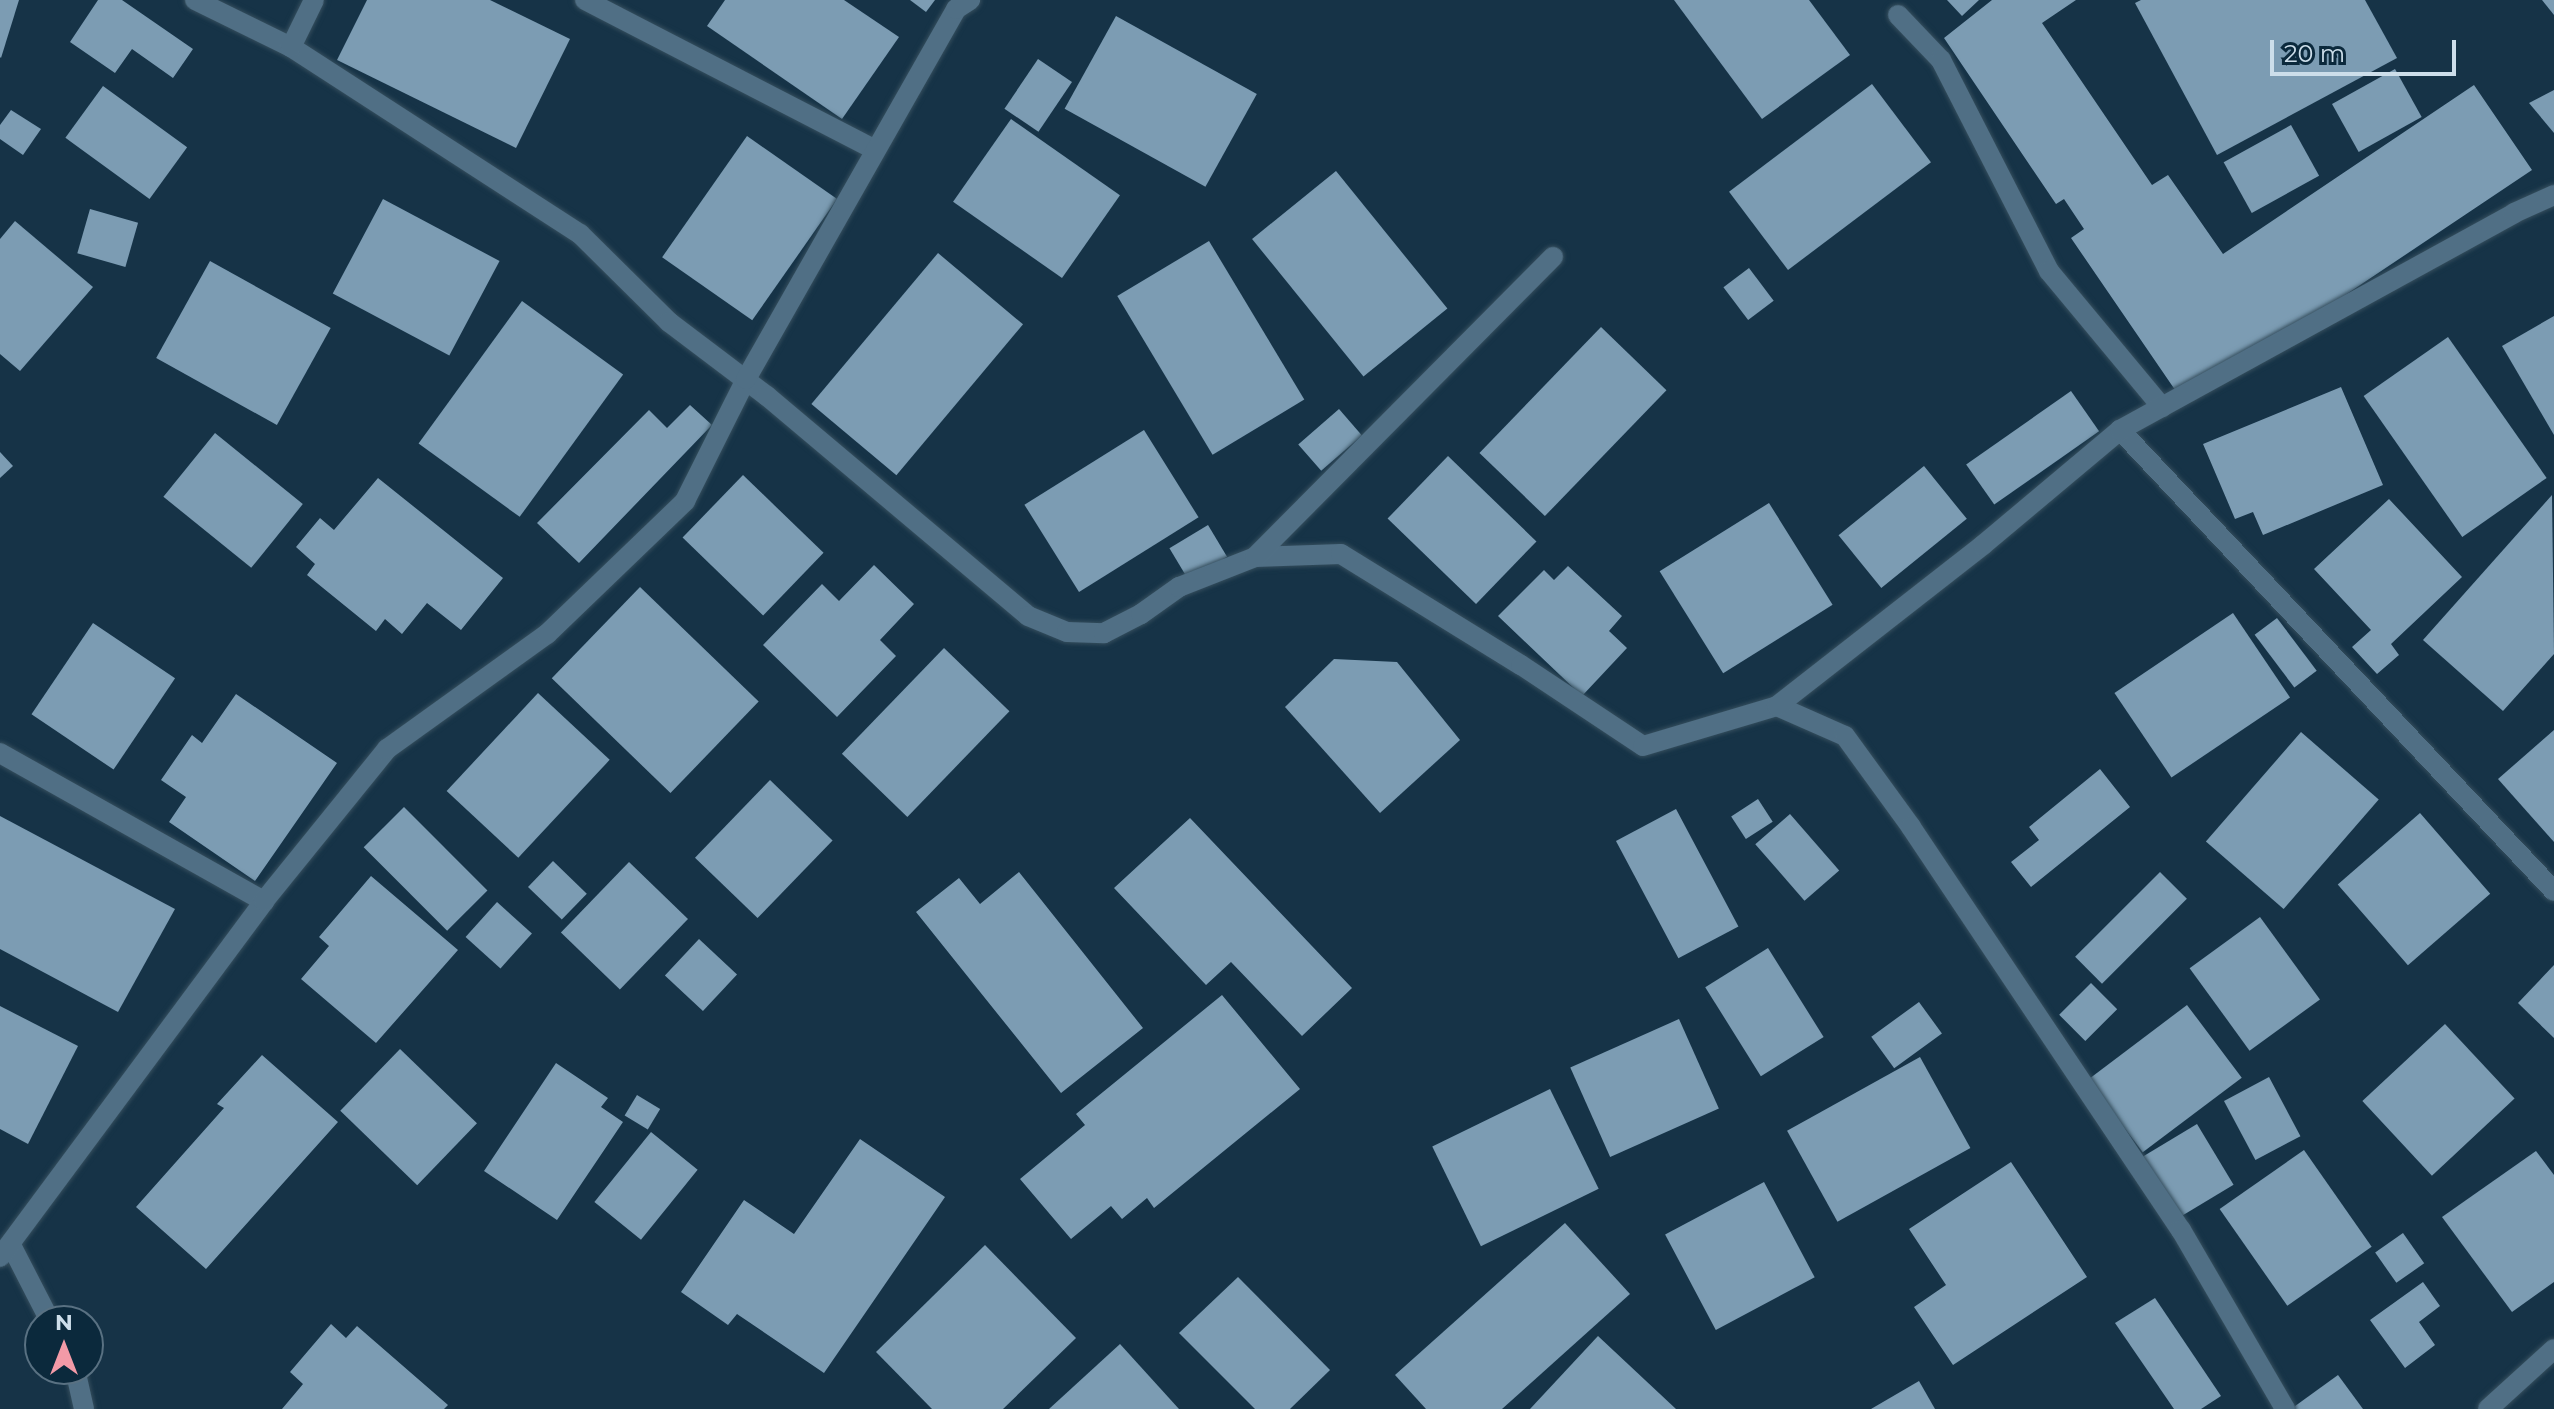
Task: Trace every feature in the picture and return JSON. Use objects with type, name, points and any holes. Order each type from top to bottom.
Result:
[{"type":"street","points":[[195,0],[291,47],[580,234],[669,322],[746,379],[1018,609],[1067,632],[1104,633],[1141,614],[1179,587],[1255,557],[1341,554],[1521,665],[1643,746],[1777,706],[1983,545],[2120,430],[2514,213],[2554,195]]},
{"type":"street","points":[[291,47],[314,0]]},
{"type":"street","points":[[585,0],[876,150]]},
{"type":"street","points":[[40,1305],[6,1251],[264,901],[387,749],[547,634],[685,501],[746,379],[956,9],[970,0]]},
{"type":"street","points":[[1898,15],[1941,60],[2049,271],[2162,407]]},
{"type":"street","points":[[1255,557],[1553,257]]},
{"type":"street","points":[[2120,430],[2554,891]]},
{"type":"street","points":[[1777,706],[1845,736],[1911,827],[2181,1230],[2285,1409]]},
{"type":"street","points":[[0,753],[264,901]]},
{"type":"street","points":[[2488,1409],[2554,1349]]},
{"type":"street","points":[[79,1385],[84,1409]]},
{"type":"building","points":[[0,0],[19,0],[1,58],[0,57]]},
{"type":"building","points":[[98,0],[122,0],[193,49],[173,78],[132,49],[115,73],[70,42]]},
{"type":"building","points":[[367,0],[490,0],[570,39],[516,148],[337,60]]},
{"type":"building","points":[[725,0],[844,0],[899,37],[842,119],[707,26]]},
{"type":"building","points":[[910,0],[935,0],[926,12]]},
{"type":"building","points":[[1674,0],[1809,0],[1850,55],[1762,119]]},
{"type":"building","points":[[1947,0],[1979,0],[1962,16]]},
{"type":"building","points":[[1992,0],[2076,0],[2042,23],[2152,185],[2168,175],[2223,254],[2474,85],[2532,170],[2184,403],[2071,238],[2084,229],[2064,199],[2056,204],[1944,38]]},
{"type":"building","points":[[2141,0],[2365,0],[2397,58],[2217,155],[2135,3]]},
{"type":"building","points":[[2542,0],[2554,0],[2554,15]]},
{"type":"building","points":[[1116,16],[1257,94],[1205,187],[1065,109]]},
{"type":"building","points":[[1038,59],[1072,82],[1038,132],[1004,109]]},
{"type":"building","points":[[2395,69],[2422,117],[2359,152],[2332,104]]},
{"type":"building","points":[[1872,84],[1931,162],[1788,270],[1729,192]]},
{"type":"building","points":[[103,86],[187,147],[150,199],[65,138]]},
{"type":"building","points":[[2554,90],[2554,133],[2529,103]]},
{"type":"building","points":[[11,110],[41,129],[23,155],[0,139],[0,125]]},
{"type":"building","points":[[1011,119],[1120,195],[1062,278],[953,202]]},
{"type":"building","points":[[2291,125],[2319,176],[2252,213],[2224,162]]},
{"type":"building","points":[[747,136],[837,199],[752,320],[662,257]]},
{"type":"building","points":[[1336,171],[1447,309],[1363,377],[1252,239]]},
{"type":"building","points":[[383,199],[500,261],[449,355],[333,293]]},
{"type":"building","points":[[90,209],[138,223],[125,267],[77,253]]},
{"type":"building","points":[[15,221],[93,287],[20,371],[0,354],[0,239]]},
{"type":"building","points":[[1209,241],[1304,400],[1213,455],[1117,296]]},
{"type":"building","points":[[938,253],[1023,324],[896,475],[811,404]]},
{"type":"building","points":[[210,261],[331,328],[277,425],[156,358]]},
{"type":"building","points":[[1749,268],[1774,301],[1748,320],[1723,287]]},
{"type":"building","points":[[522,301],[623,374],[520,517],[419,443]]},
{"type":"building","points":[[2554,316],[2554,435],[2502,346]]},
{"type":"building","points":[[1601,327],[1666,390],[1545,516],[1479,453]]},
{"type":"building","points":[[2448,337],[2547,478],[2462,537],[2364,396]]},
{"type":"building","points":[[2341,387],[2383,485],[2263,535],[2253,512],[2235,519],[2203,444]]},
{"type":"building","points":[[2071,391],[2099,431],[1994,505],[1966,464]]},
{"type":"building","points":[[690,405],[712,425],[579,563],[537,523],[649,410],[667,428]]},
{"type":"building","points":[[1339,409],[1362,435],[1321,471],[1298,444]]},
{"type":"building","points":[[1144,430],[1199,517],[1079,592],[1024,505]]},
{"type":"building","points":[[215,433],[303,504],[251,568],[163,497]]},
{"type":"building","points":[[0,452],[13,466],[0,478]]},
{"type":"building","points":[[1448,456],[1536,541],[1476,604],[1388,519]]},
{"type":"building","points":[[1924,466],[1967,519],[1881,588],[1839,535]]},
{"type":"building","points":[[743,475],[824,553],[763,615],[683,538]]},
{"type":"building","points":[[378,478],[503,578],[461,630],[427,603],[402,634],[385,619],[376,631],[307,575],[315,564],[296,547],[320,518],[334,530]]},
{"type":"building","points":[[2552,495],[2554,654],[2503,711],[2423,640]]},
{"type":"building","points":[[2389,499],[2462,577],[2391,644],[2399,655],[2377,674],[2352,647],[2371,630],[2314,569]]},
{"type":"building","points":[[1769,503],[1833,605],[1723,673],[1660,571]]},
{"type":"building","points":[[1208,525],[1227,557],[1188,580],[1169,548]]},
{"type":"building","points":[[874,565],[914,604],[880,640],[896,656],[837,717],[763,645],[822,584],[839,601]]},
{"type":"building","points":[[1568,566],[1622,616],[1609,631],[1627,648],[1582,696],[1498,616],[1544,570],[1554,580]]},
{"type":"building","points":[[640,587],[759,702],[670,793],[552,678]]},
{"type":"building","points":[[2233,613],[2290,698],[2171,778],[2114,693]]},
{"type":"building","points":[[2277,618],[2317,671],[2294,688],[2255,635]]},
{"type":"building","points":[[93,623],[175,678],[114,770],[31,714]]},
{"type":"building","points":[[944,648],[1009,711],[907,817],[842,754]]},
{"type":"building","points":[[1334,659],[1397,662],[1460,740],[1380,813],[1285,707]]},
{"type":"building","points":[[538,693],[610,760],[518,858],[447,791]]},
{"type":"building","points":[[236,694],[337,763],[255,881],[169,822],[186,797],[161,780],[192,735],[202,743]]},
{"type":"building","points":[[2554,730],[2554,842],[2498,779]]},
{"type":"building","points":[[2301,732],[2379,800],[2284,909],[2206,841]]},
{"type":"building","points":[[2100,769],[2130,807],[2031,887],[2011,862],[2039,840],[2029,827]]},
{"type":"building","points":[[770,780],[833,840],[758,918],[695,858]]},
{"type":"building","points":[[1758,799],[1773,822],[1746,839],[1731,816]]},
{"type":"building","points":[[404,807],[487,890],[447,931],[364,847]]},
{"type":"building","points":[[1676,809],[1738,926],[1678,958],[1616,841]]},
{"type":"building","points":[[2420,813],[2490,894],[2408,965],[2338,885]]},
{"type":"building","points":[[1790,814],[1839,871],[1804,901],[1755,844]]},
{"type":"building","points":[[0,816],[175,909],[118,1012],[0,949]]},
{"type":"building","points":[[1190,818],[1352,988],[1302,1036],[1231,962],[1206,985],[1114,888]]},
{"type":"building","points":[[553,861],[587,894],[562,920],[528,887]]},
{"type":"building","points":[[629,862],[688,919],[620,989],[561,932]]},
{"type":"building","points":[[1019,872],[1143,1028],[1061,1093],[916,912],[959,878],[980,904]]},
{"type":"building","points":[[2160,872],[2187,899],[2102,984],[2075,957]]},
{"type":"building","points":[[371,876],[458,950],[376,1043],[301,979],[329,946],[319,937]]},
{"type":"building","points":[[497,902],[532,933],[500,968],[466,937]]},
{"type":"building","points":[[2260,917],[2320,1000],[2250,1051],[2190,968]]},
{"type":"building","points":[[699,939],[737,974],[703,1011],[665,976]]},
{"type":"building","points":[[1768,948],[1824,1037],[1761,1076],[1705,987]]},
{"type":"building","points":[[2554,965],[2554,1038],[2518,1003]]},
{"type":"building","points":[[2091,983],[2117,1009],[2085,1041],[2059,1015]]},
{"type":"building","points":[[1222,995],[1300,1089],[1154,1208],[1147,1198],[1122,1219],[1111,1206],[1071,1239],[1020,1179],[1085,1125],[1076,1114]]},
{"type":"building","points":[[1919,1002],[1942,1034],[1894,1068],[1871,1037]]},
{"type":"building","points":[[2187,1005],[2242,1078],[2143,1152],[2088,1080]]},
{"type":"building","points":[[0,1006],[78,1046],[28,1144],[0,1129]]},
{"type":"building","points":[[1679,1019],[1719,1109],[1610,1157],[1570,1067]]},
{"type":"building","points":[[2445,1024],[2515,1099],[2432,1176],[2362,1101]]},
{"type":"building","points":[[400,1049],[477,1123],[417,1185],[340,1111]]},
{"type":"building","points":[[262,1055],[338,1122],[206,1269],[136,1207],[224,1108],[217,1104]]},
{"type":"building","points":[[1920,1057],[1970,1148],[1837,1222],[1787,1131]]},
{"type":"building","points":[[556,1063],[608,1098],[601,1107],[623,1122],[557,1220],[484,1171]]},
{"type":"building","points":[[2269,1077],[2300,1136],[2255,1160],[2224,1101]]},
{"type":"building","points":[[1550,1089],[1599,1189],[1481,1246],[1432,1146]]},
{"type":"building","points":[[637,1095],[660,1109],[648,1129],[625,1116]]},
{"type":"building","points":[[2197,1124],[2234,1185],[2180,1217],[2143,1156]]},
{"type":"building","points":[[651,1132],[698,1170],[641,1240],[594,1202]]},
{"type":"building","points":[[860,1139],[945,1197],[824,1373],[737,1314],[728,1325],[681,1292],[744,1200],[794,1234]]},
{"type":"building","points":[[2304,1150],[2372,1247],[2287,1306],[2220,1209]]},
{"type":"building","points":[[2536,1151],[2554,1175],[2554,1282],[2512,1312],[2442,1217]]},
{"type":"building","points":[[2011,1162],[2087,1277],[1953,1365],[1914,1307],[1946,1285],[1909,1229]]},
{"type":"building","points":[[1764,1182],[1815,1277],[1716,1330],[1665,1235]]},
{"type":"building","points":[[1565,1223],[1630,1294],[1502,1409],[1426,1409],[1395,1375]]},
{"type":"building","points":[[2403,1233],[2424,1263],[2396,1283],[2375,1253]]},
{"type":"building","points":[[985,1245],[1076,1338],[1003,1409],[932,1409],[876,1352]]},
{"type":"building","points":[[1238,1277],[1330,1370],[1290,1409],[1255,1409],[1179,1333]]},
{"type":"building","points":[[2423,1282],[2440,1306],[2419,1322],[2435,1345],[2405,1368],[2370,1320]]},
{"type":"building","points":[[2155,1298],[2221,1396],[2201,1409],[2174,1409],[2115,1323]]},
{"type":"building","points":[[331,1324],[346,1338],[357,1326],[448,1405],[444,1409],[282,1409],[303,1384],[290,1372]]},
{"type":"building","points":[[1598,1336],[1676,1409],[1530,1409]]},
{"type":"building","points":[[1120,1344],[1179,1409],[1049,1409]]},
{"type":"building","points":[[2338,1375],[2363,1409],[2291,1409]]},
{"type":"building","points":[[1919,1381],[1935,1409],[1871,1409]]}]
